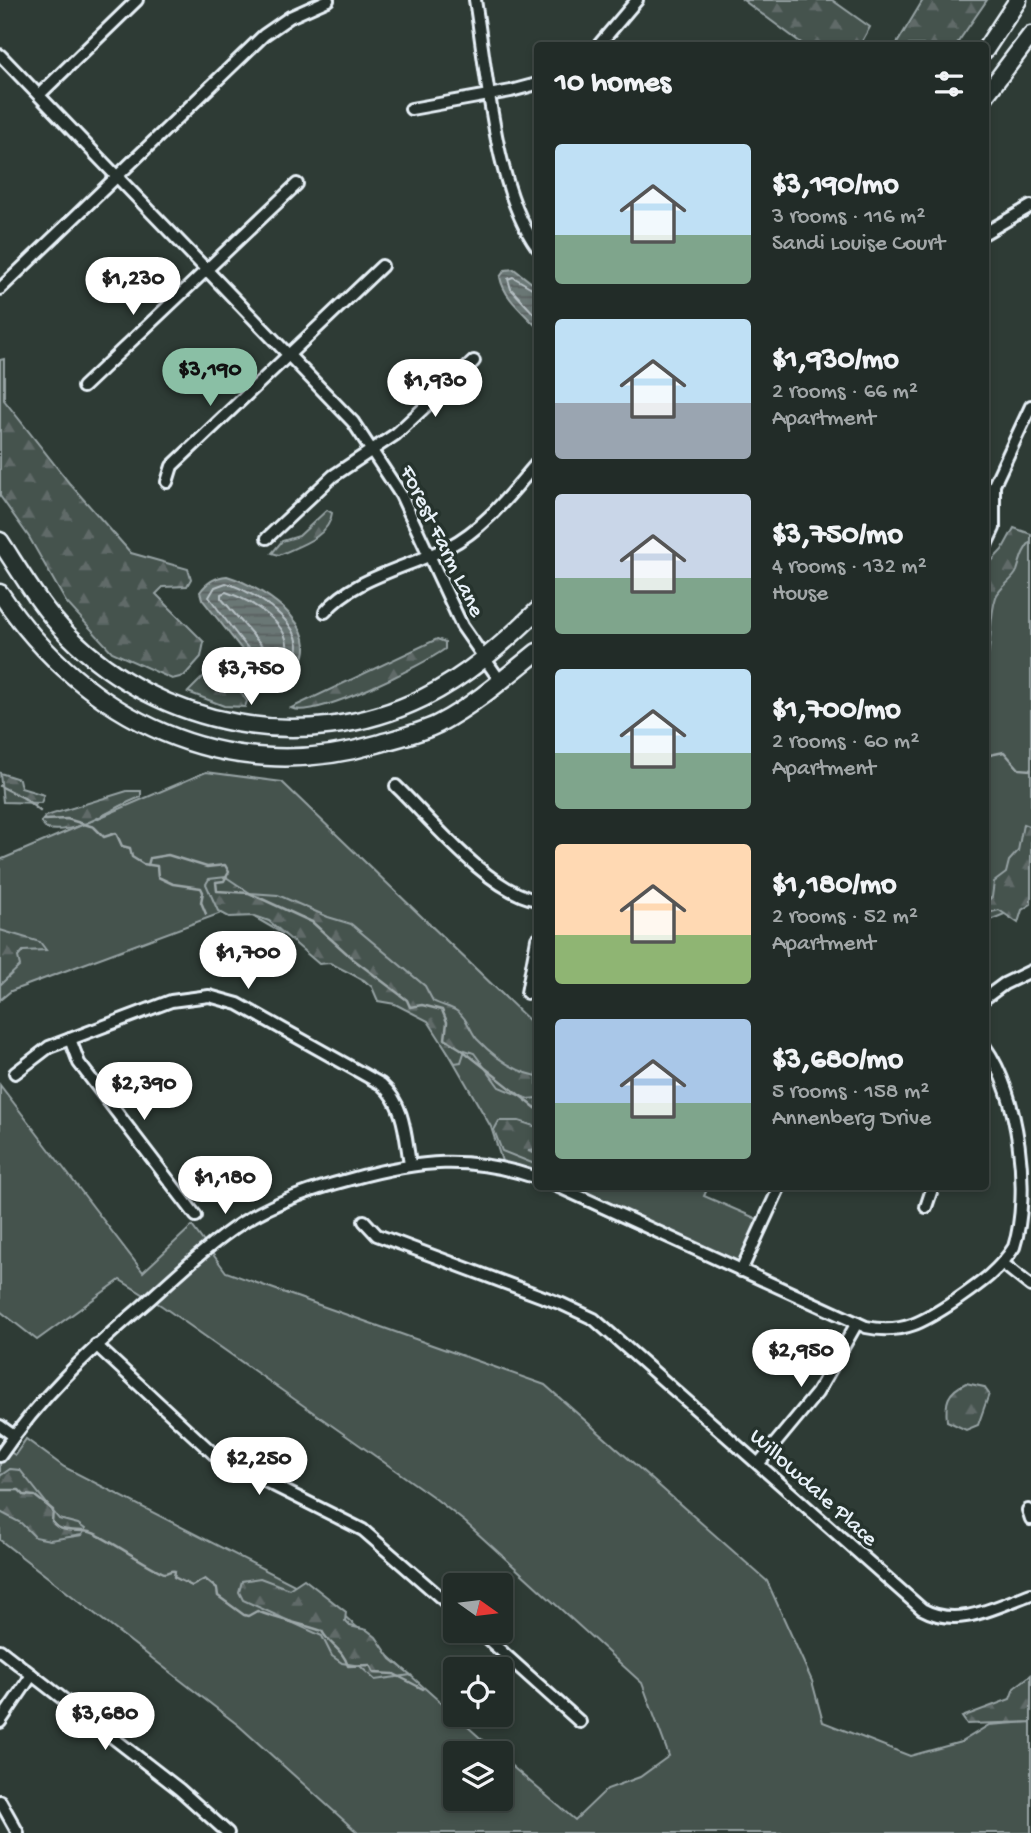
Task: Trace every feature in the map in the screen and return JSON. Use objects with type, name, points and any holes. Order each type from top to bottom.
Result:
[{"type":"main road","points":[[989,44],[1018,0]]},
{"type":"main road","points":[[989,91],[1031,35]]},
{"type":"main road","points":[[0,541],[41,602],[67,634],[92,657],[130,684],[191,713],[253,726],[303,727],[355,721],[422,698],[483,659],[534,614]]},
{"type":"main road","points":[[0,593],[34,641],[88,691],[134,720],[169,735],[237,754],[280,758],[359,750],[438,724],[501,682],[534,654]]},
{"type":"street","points":[[39,95],[137,0]]},
{"type":"street","points":[[0,289],[264,35],[290,17],[328,0]]},
{"type":"street","points":[[475,0],[507,184],[518,215],[534,242]]},
{"type":"street","points":[[601,42],[637,0]]},
{"type":"street","name":"Forest Farm Lane","points":[[0,55],[331,397],[373,449],[401,495],[462,626],[501,682]]},
{"type":"street","points":[[411,109],[491,95],[534,84]]},
{"type":"street","points":[[83,387],[297,184]]},
{"type":"street","points":[[989,231],[1031,206]]},
{"type":"street","points":[[167,482],[172,466],[382,265]]},
{"type":"street","points":[[267,538],[333,476],[396,434],[474,361]]},
{"type":"street","points":[[989,539],[994,528],[994,485],[1031,406]]},
{"type":"street","points":[[325,612],[339,596],[448,547],[483,523],[534,466]]},
{"type":"street","points":[[396,786],[499,885],[534,899]]},
{"type":"street","points":[[527,993],[534,955]]},
{"type":"street","points":[[989,995],[1004,984],[1031,971]]},
{"type":"street","points":[[15,1073],[49,1047],[184,998],[209,996],[238,1004],[381,1084],[390,1092],[401,1113],[410,1164]]},
{"type":"street","points":[[70,1039],[79,1063],[196,1216]]},
{"type":"street","points":[[565,1190],[857,1323],[892,1330],[917,1325],[983,1281],[1002,1264],[1016,1244],[1026,1212],[1025,1133],[1009,1090],[989,1054]]},
{"type":"street","points":[[0,1456],[63,1377],[96,1345],[243,1223],[280,1202],[317,1188],[410,1164],[468,1162],[492,1165],[534,1177]]},
{"type":"street","points":[[741,1271],[778,1190]]},
{"type":"street","points":[[926,1207],[932,1190]]},
{"type":"street","name":"Willowdale Place","points":[[364,1221],[377,1236],[562,1304],[594,1319],[913,1601],[934,1616],[962,1618],[1031,1594]]},
{"type":"street","points":[[1002,1264],[1031,1286]]},
{"type":"street","points":[[759,1463],[817,1393],[857,1323]]},
{"type":"street","points":[[96,1345],[217,1457],[363,1530],[443,1599]]},
{"type":"street","points":[[0,1426],[14,1436]]},
{"type":"street","points":[[492,1643],[580,1722]]},
{"type":"street","points":[[0,1650],[178,1789],[228,1833]]},
{"type":"street","points":[[0,1722],[32,1675]]},
{"type":"street","points":[[0,1801],[18,1833]]},
{"type":"green space","points":[[743,0],[832,0],[870,27],[862,42],[800,42]]},
{"type":"green space","points":[[923,0],[987,0],[958,42],[898,42]]},
{"type":"green space","points":[[4,359],[4,400],[70,484],[131,553],[188,569],[191,579],[187,586],[163,587],[156,594],[204,642],[201,657],[184,676],[172,679],[112,652],[66,602],[29,537],[0,496],[0,360]]},
{"type":"green space","points":[[327,510],[332,513],[330,522],[319,535],[279,555],[272,553],[282,541],[299,536]]},
{"type":"green space","points":[[1014,528],[1031,534],[1031,541],[1015,575],[996,597],[989,651],[989,564],[1002,550]]},
{"type":"green space","points":[[1031,536],[1031,882],[1012,911],[989,920],[989,604]]},
{"type":"green space","points":[[437,639],[445,642],[445,649],[393,678],[322,706],[303,710],[291,708]]},
{"type":"green space","points":[[218,662],[247,701],[245,707],[224,706],[188,692]]},
{"type":"green space","points":[[206,772],[282,782],[532,1023],[534,1183],[506,1174],[491,1127],[429,1019],[237,907],[11,991],[0,1000],[0,860]]},
{"type":"green space","points":[[0,773],[19,779],[21,788],[44,795],[41,803],[3,802]]},
{"type":"green space","points":[[127,791],[141,791],[141,797],[84,824],[60,830],[47,829],[41,822],[46,816]]},
{"type":"green space","points":[[1023,824],[1031,827],[1031,904],[1022,910],[1018,923],[999,910],[989,913],[989,900],[992,897],[994,882],[1006,873],[1009,861],[1018,851]]},
{"type":"green space","points":[[226,877],[250,893],[278,895],[351,924],[425,986],[433,1001],[452,1008],[461,1015],[477,1039],[490,1052],[512,1067],[534,1075],[534,1098],[528,1099],[499,1087],[474,1053],[465,1050],[461,1062],[455,1063],[428,1021],[395,1004],[378,1001],[372,987],[364,980],[330,963],[319,964],[269,921],[255,916],[229,917],[218,911],[206,884],[209,879]]},
{"type":"green space","points":[[0,930],[40,942],[46,950],[23,951],[18,957],[20,966],[0,985]]},
{"type":"green space","points":[[0,1085],[143,1272],[192,1226],[226,1272],[545,1385],[767,1581],[812,1681],[823,1722],[910,1756],[961,1742],[989,1725],[1031,1722],[1031,1833],[358,1833],[238,1725],[0,1540],[0,1446],[15,1455],[26,1439],[64,1467],[330,1603],[443,1704],[443,1727],[468,1727],[484,1741],[443,1741],[443,1811],[513,1811],[513,1767],[575,1820],[607,1789],[640,1777],[669,1756],[642,1683],[465,1522],[432,1496],[162,1306],[120,1280],[37,1340],[0,1311]]},
{"type":"green space","points":[[499,1121],[519,1121],[534,1126],[534,1150],[528,1151],[534,1153],[534,1164],[502,1151],[494,1130]]},
{"type":"green space","points":[[549,1190],[707,1190],[704,1196],[769,1224],[745,1279]]},
{"type":"green space","points":[[966,1383],[984,1387],[989,1394],[978,1425],[966,1430],[947,1421],[946,1408],[951,1394]]},
{"type":"green space","points":[[10,1469],[20,1470],[59,1519],[78,1524],[85,1529],[82,1535],[50,1540],[35,1537],[21,1523],[0,1512],[0,1476]]},
{"type":"green space","points":[[260,1578],[289,1589],[304,1579],[346,1612],[345,1621],[350,1626],[367,1630],[376,1637],[391,1659],[411,1675],[375,1680],[360,1666],[342,1663],[332,1656],[322,1636],[243,1600],[239,1592],[242,1581]]},
{"type":"green space","points":[[1031,1675],[1031,1722],[967,1724],[962,1717],[1010,1699],[1014,1688]]},
{"type":"water","points":[[514,269],[534,285],[534,324],[505,292],[500,277],[505,270]]},
{"type":"water","points":[[227,576],[277,602],[301,630],[305,646],[301,662],[288,678],[267,677],[255,666],[202,599],[200,592],[205,585]]},
{"type":"waterway","points":[[989,755],[1004,752],[1019,769],[1031,770]]},
{"type":"waterway","points":[[0,786],[24,798],[40,811]]},
{"type":"waterway","points":[[44,820],[67,819],[94,827],[104,837],[116,833],[122,846],[130,848],[132,857],[143,864],[157,866],[158,877],[173,884],[201,888],[201,902],[206,914]]},
{"type":"waterway","points":[[148,865],[150,858],[168,855],[207,867],[225,865],[229,872],[224,881],[216,882],[217,891],[249,893],[312,922],[353,959],[407,1000],[410,1007],[422,1005],[442,1010],[447,1022],[445,1039],[534,1107]]},
{"type":"waterway","points":[[0,1490],[19,1490],[24,1495],[35,1496],[53,1510],[52,1522],[56,1526],[93,1533],[161,1572],[175,1571],[174,1577],[192,1586],[205,1579],[217,1589],[218,1596],[244,1615],[248,1616],[257,1611],[322,1631],[343,1655],[348,1666],[370,1665],[374,1673],[394,1674],[423,1689]]}]
